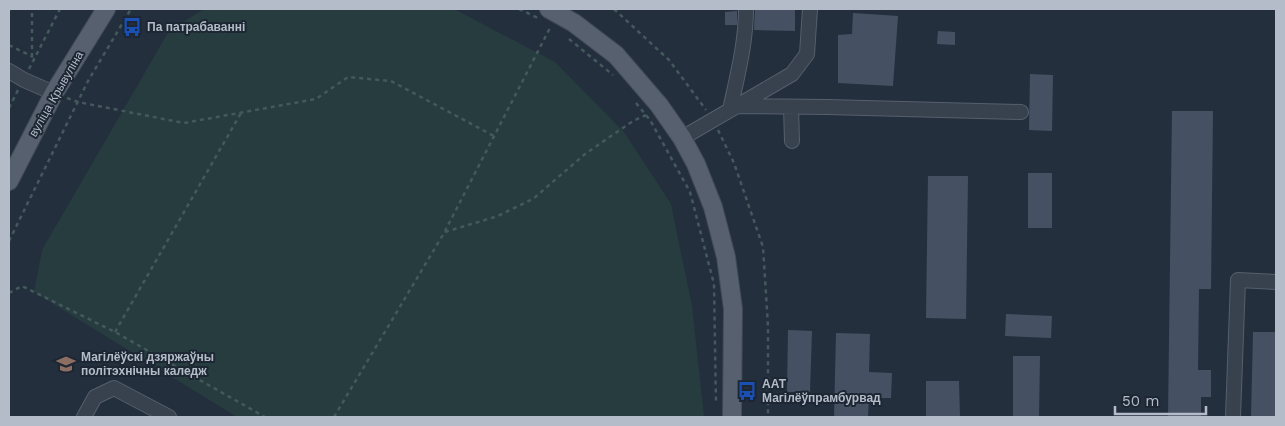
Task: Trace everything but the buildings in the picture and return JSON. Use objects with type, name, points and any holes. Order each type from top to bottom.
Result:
[{"type":"main road","name":"вуліца Крывуліна","points":[[9,181],[54,93],[106,9]]},
{"type":"main road","points":[[548,18],[574,23],[616,55],[659,104],[682,138],[696,164],[713,207],[726,257],[733,309],[732,417]]},
{"type":"lane","points":[[733,108],[746,26],[746,9]]},
{"type":"lane","points":[[682,138],[792,74],[807,54],[810,9]]},
{"type":"lane","points":[[9,71],[54,93]]},
{"type":"lane","points":[[733,108],[826,106],[1022,112]]},
{"type":"lane","points":[[791,107],[792,141]]},
{"type":"lane","points":[[1233,417],[1238,280],[1276,282]]},
{"type":"lane","points":[[84,417],[95,397],[114,388],[169,417]]},
{"type":"path","points":[[32,9],[33,57]]},
{"type":"path","points":[[9,108],[24,80],[33,57],[60,9]]},
{"type":"path","points":[[9,241],[88,81],[131,9]]},
{"type":"path","points":[[334,417],[444,232],[494,136],[548,18],[519,9]]},
{"type":"path","points":[[566,37],[616,78]]},
{"type":"path","points":[[9,44],[33,57]]},
{"type":"path","points":[[54,93],[78,102],[184,123],[316,99],[348,77],[391,81],[494,136]]},
{"type":"path","points":[[634,100],[650,120],[690,192],[714,284],[716,408]]},
{"type":"path","points":[[115,332],[241,112]]},
{"type":"path","points":[[444,232],[498,216],[533,199],[585,154],[646,115]]},
{"type":"path","points":[[9,293],[22,286],[115,332],[265,417]]},
{"type":"green space","points":[[204,9],[454,9],[555,62],[624,132],[671,204],[692,306],[704,417],[237,417],[34,292],[42,250],[169,31]]},
{"type":"place","name":"Па патрабаванні","points":[[132,27]]},
{"type":"place","name":"Магілёўскі дзяржаўны політэхнічны каледж","points":[[66,364]]},
{"type":"place","name":"ААТ Магілёўпрамбурвад","points":[[747,391]]}]
